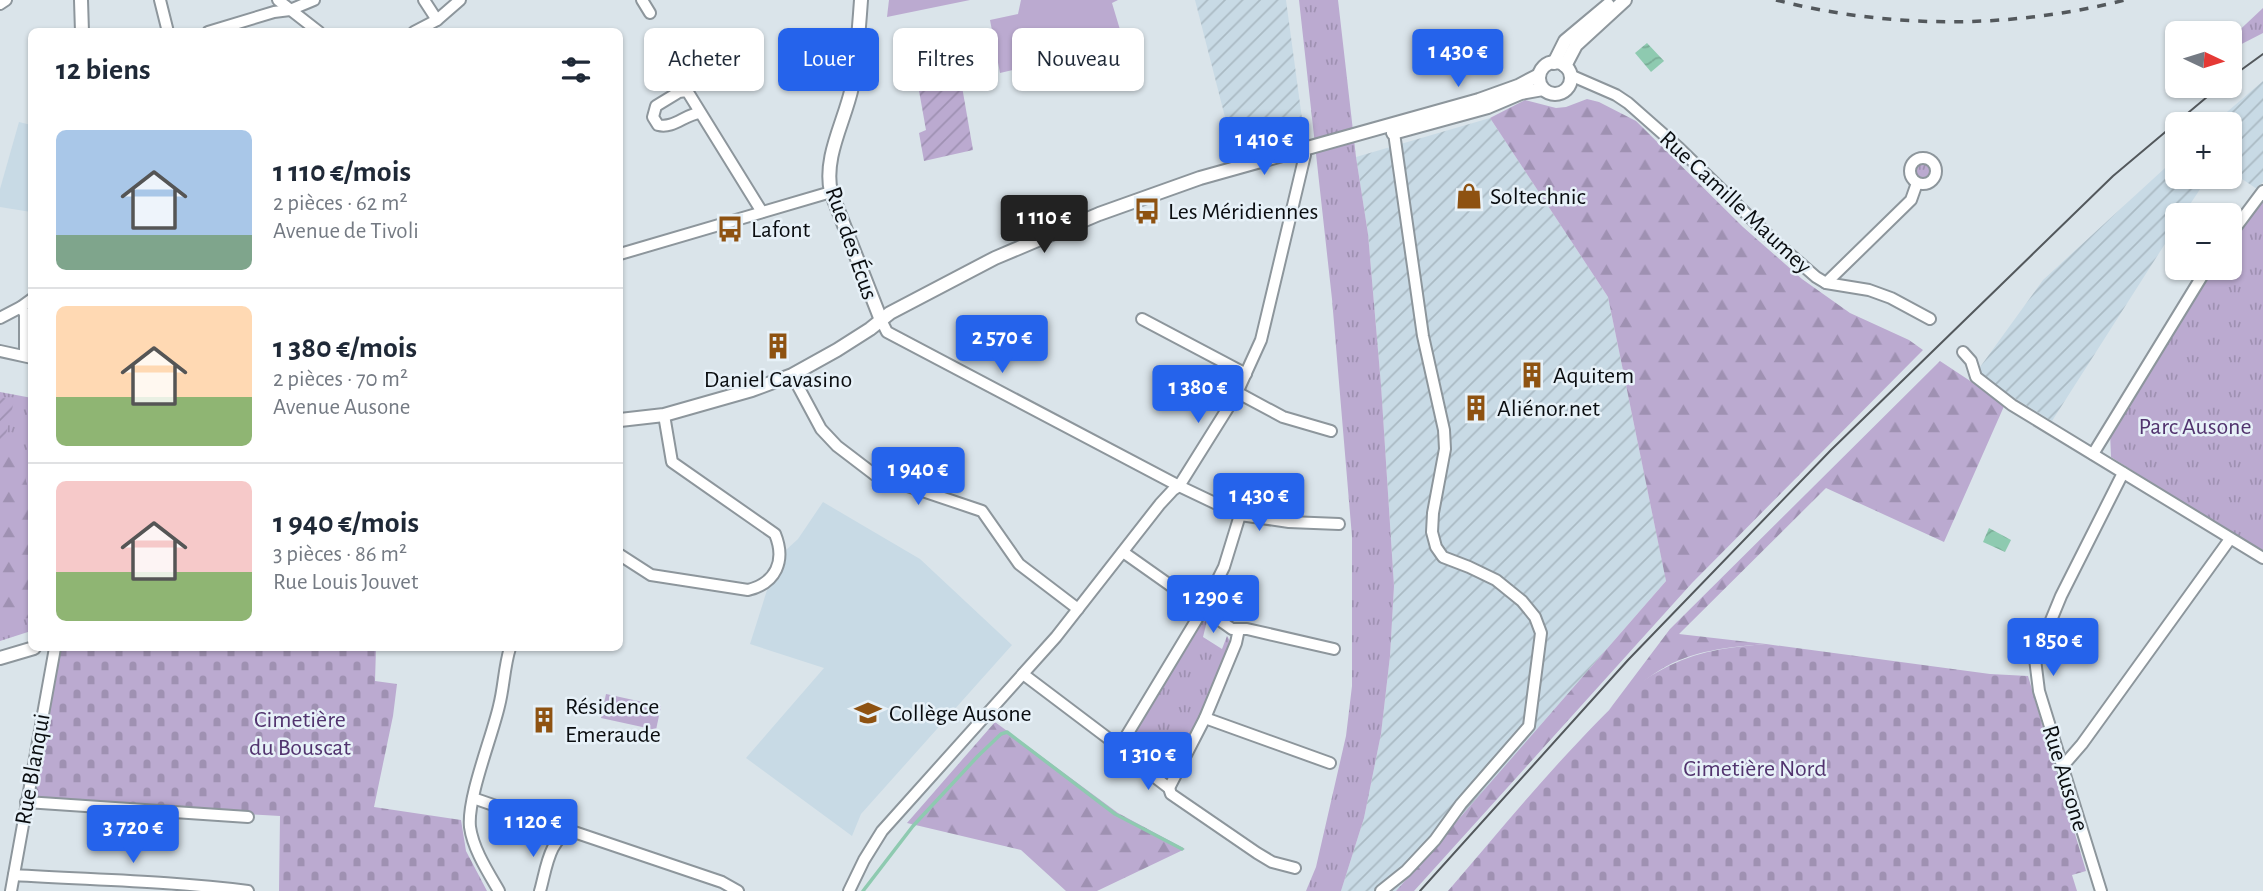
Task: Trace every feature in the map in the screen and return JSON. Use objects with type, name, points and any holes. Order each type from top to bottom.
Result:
[{"type":"street","points":[[0,4],[6,0]]},
{"type":"street","points":[[81,0],[82,28]]},
{"type":"street","points":[[160,0],[167,28]]},
{"type":"street","points":[[278,0],[314,28]]},
{"type":"street","points":[[223,28],[274,12],[290,10],[314,0]]},
{"type":"street","points":[[424,0],[437,20]]},
{"type":"street","points":[[422,28],[437,20],[460,0]]},
{"type":"street","points":[[642,0],[650,13]]},
{"type":"street","name":"Rue des Écus","points":[[861,0],[851,89],[829,175],[831,192],[881,320]]},
{"type":"street","points":[[1539,75],[1543,89],[1547,92],[1562,93],[1565,41],[1614,0]]},
{"type":"street","points":[[1565,72],[1576,45],[1625,0]]},
{"type":"street","points":[[1306,152],[1328,152],[1479,100],[1518,86],[1539,75],[1544,67],[1565,72]]},
{"type":"street","name":"Rue Camille Maumey","points":[[1565,72],[1628,103],[1811,273],[1826,283],[1869,290],[1891,298],[1930,319]]},
{"type":"street","points":[[623,420],[664,415],[752,390],[792,374],[837,350],[890,313],[995,258],[1155,193],[1277,156],[1306,152],[1492,106],[1521,93],[1543,89]]},
{"type":"street","points":[[700,113],[762,212]]},
{"type":"street","points":[[1381,891],[1406,871],[1435,840],[1461,804],[1529,726],[1541,633],[1535,617],[1522,601],[1496,580],[1443,557],[1436,547],[1432,532],[1433,513],[1445,449],[1444,430],[1423,335],[1397,128]]},
{"type":"street","points":[[849,891],[863,860],[882,831],[1023,674],[1160,504],[1179,486],[1236,394],[1261,340],[1306,152]]},
{"type":"street","points":[[1826,283],[1912,200],[1917,183]]},
{"type":"street","points":[[2242,219],[2263,191]]},
{"type":"street","points":[[623,253],[831,192]]},
{"type":"street","points":[[2093,454],[2200,280]]},
{"type":"street","points":[[0,318],[28,302]]},
{"type":"street","points":[[3,352],[28,357],[25,314],[21,307]]},
{"type":"street","points":[[1142,319],[1246,374]]},
{"type":"street","points":[[881,320],[887,332],[1179,486],[1240,514],[1289,522],[1339,524]]},
{"type":"street","points":[[1963,352],[1971,362],[1976,377],[2012,405],[2263,558]]},
{"type":"street","points":[[792,374],[821,429],[837,446],[875,475],[982,511],[1019,564],[1078,609]]},
{"type":"street","points":[[1236,394],[1283,417],[1331,430]]},
{"type":"street","points":[[623,557],[651,575],[748,590],[759,587],[770,579],[780,559],[775,534],[673,462],[664,415]]},
{"type":"street","name":"Rue Ausone","points":[[2101,891],[2039,691],[2035,659],[2061,596],[2123,473]]},
{"type":"street","points":[[1119,748],[1203,609],[1224,567],[1240,514]]},
{"type":"street","points":[[2062,766],[2082,744],[2230,539]]},
{"type":"street","points":[[1124,552],[1232,629],[1334,649]]},
{"type":"street","points":[[1169,788],[1205,718],[1236,643],[1239,629]]},
{"type":"street","points":[[0,658],[28,650]]},
{"type":"street","name":"Rue Blanqui","points":[[11,891],[54,651]]},
{"type":"street","points":[[499,891],[471,834],[470,823],[473,798],[500,704],[509,651]]},
{"type":"street","points":[[1023,674],[1169,788],[1171,794],[1272,862],[1295,868]]},
{"type":"street","points":[[1205,718],[1330,763]]},
{"type":"street","points":[[473,798],[551,825],[557,830],[558,839],[540,891]]},
{"type":"street","points":[[26,802],[248,817]]},
{"type":"street","points":[[558,839],[565,833],[574,832],[702,875],[738,891]]},
{"type":"street","points":[[14,875],[109,879],[248,891]]},
{"type":"shaded area","points":[[1195,0],[1286,0],[1305,141],[1236,160]]},
{"type":"shaded area","points":[[2263,81],[2263,182],[2257,189],[2242,179],[2242,112],[2227,112]]},
{"type":"shaded area","points":[[1490,118],[1608,297],[1666,581],[1396,891],[1341,891],[1364,818],[1381,734],[1390,656],[1394,586],[1368,234],[1356,157]]},
{"type":"shaded area","points":[[19,122],[28,124],[28,212],[0,207],[0,189]]},
{"type":"shaded area","points":[[2165,168],[2165,189],[2200,189],[2191,203],[2165,203],[2165,244],[2052,421],[1975,374],[2043,280]]},
{"type":"shaded area","name":"Collège Ausone","points":[[823,502],[920,559],[1012,645],[861,814],[852,836],[746,758],[824,668],[750,644],[768,587],[783,568],[786,550],[798,539]]},
{"type":"green space","points":[[889,0],[970,0],[887,17]]},
{"type":"green space","points":[[1021,0],[1118,0],[1112,3],[1120,28],[1012,28],[1012,70],[1000,73],[998,28],[992,28],[990,20],[1018,14]]},
{"type":"green space","points":[[1299,0],[1338,0],[1356,157],[1368,234],[1394,586],[1390,656],[1381,734],[1364,818],[1341,891],[1306,891],[1316,867],[1346,736],[1352,686],[1352,537],[1332,299]]},
{"type":"green space","points":[[2263,8],[2263,33],[2242,44],[2242,28]]},
{"type":"green space","points":[[919,91],[963,91],[973,150],[924,161],[919,133],[926,130]]},
{"type":"green space","points":[[1587,99],[1599,102],[1636,121],[1743,227],[1802,279],[1850,313],[1909,340],[1923,350],[1692,583],[1414,891],[1396,891],[1666,581],[1608,297],[1490,118],[1525,100],[1556,108]]},
{"type":"green space","points":[[1923,162],[1929,165],[1932,171],[1929,177],[1923,180],[1917,177],[1914,171],[1917,165]]},
{"type":"green space","name":"Parc Ausone","points":[[2263,196],[2263,550],[2222,528],[2111,457],[2110,432],[2205,280],[2242,280],[2242,225]]},
{"type":"green space","points":[[1940,361],[2005,404],[1944,542],[1826,488],[1679,634],[1766,644],[1712,651],[1672,663],[1647,679],[1609,710],[1670,629]]},
{"type":"green space","points":[[0,392],[28,397],[28,632],[0,641]]},
{"type":"green space","points":[[0,397],[14,401],[4,443],[0,442]]},
{"type":"green space","points":[[0,449],[24,457],[28,514],[28,618],[10,619],[0,612]]},
{"type":"green space","points":[[1207,621],[1203,637],[1222,649],[1227,636],[1231,643],[1218,677],[1172,772],[1162,776],[1157,772],[1164,765],[1139,745],[1131,751],[1129,743],[1201,622]]},
{"type":"green space","name":"Cimetière Nord","points":[[1766,644],[1990,674],[2028,676],[2086,871],[2072,875],[2077,891],[1448,891],[1565,757],[1610,709],[1640,683],[1675,663],[1700,654]]},
{"type":"green space","name":"Cimetière du Bouscat","points":[[54,651],[376,651],[375,681],[397,684],[374,807],[461,820],[466,851],[487,891],[279,891],[280,816],[26,802]]},
{"type":"green space","points":[[606,694],[661,706],[656,730],[601,718]]},
{"type":"green space","points":[[995,722],[1118,813],[1185,849],[1097,891],[1066,891],[1021,850],[907,823]]},
{"type":"water","points":[[1647,43],[1664,61],[1651,72],[1635,53]]},
{"type":"water","points":[[1989,528],[2011,540],[2005,552],[1983,542]]},
{"type":"waterway","points":[[863,891],[913,826],[978,756],[1001,734],[1007,732],[1115,814],[1182,849]]},
{"type":"tram line","points":[[2242,69],[2263,54]]},
{"type":"tram line","points":[[1420,891],[1628,660],[1831,450],[2113,176],[2206,98]]},
{"type":"railway","points":[[1776,0],[1862,16],[1950,22],[2038,16],[2125,0]]},
{"type":"place","name":"Soltechnic","points":[[1469,196]]},
{"type":"place","name":"Les Méridiennes","points":[[1147,211]]},
{"type":"place","name":"Lafont","points":[[730,229]]},
{"type":"place","name":"Daniel Cavasino","points":[[778,346]]},
{"type":"place","name":"Aquitem","points":[[1532,375]]},
{"type":"place","name":"Aliénor.net","points":[[1476,408]]},
{"type":"place","name":"Collège Ausone","points":[[868,713]]},
{"type":"place","name":"Résidence Emeraude","points":[[544,720]]}]
